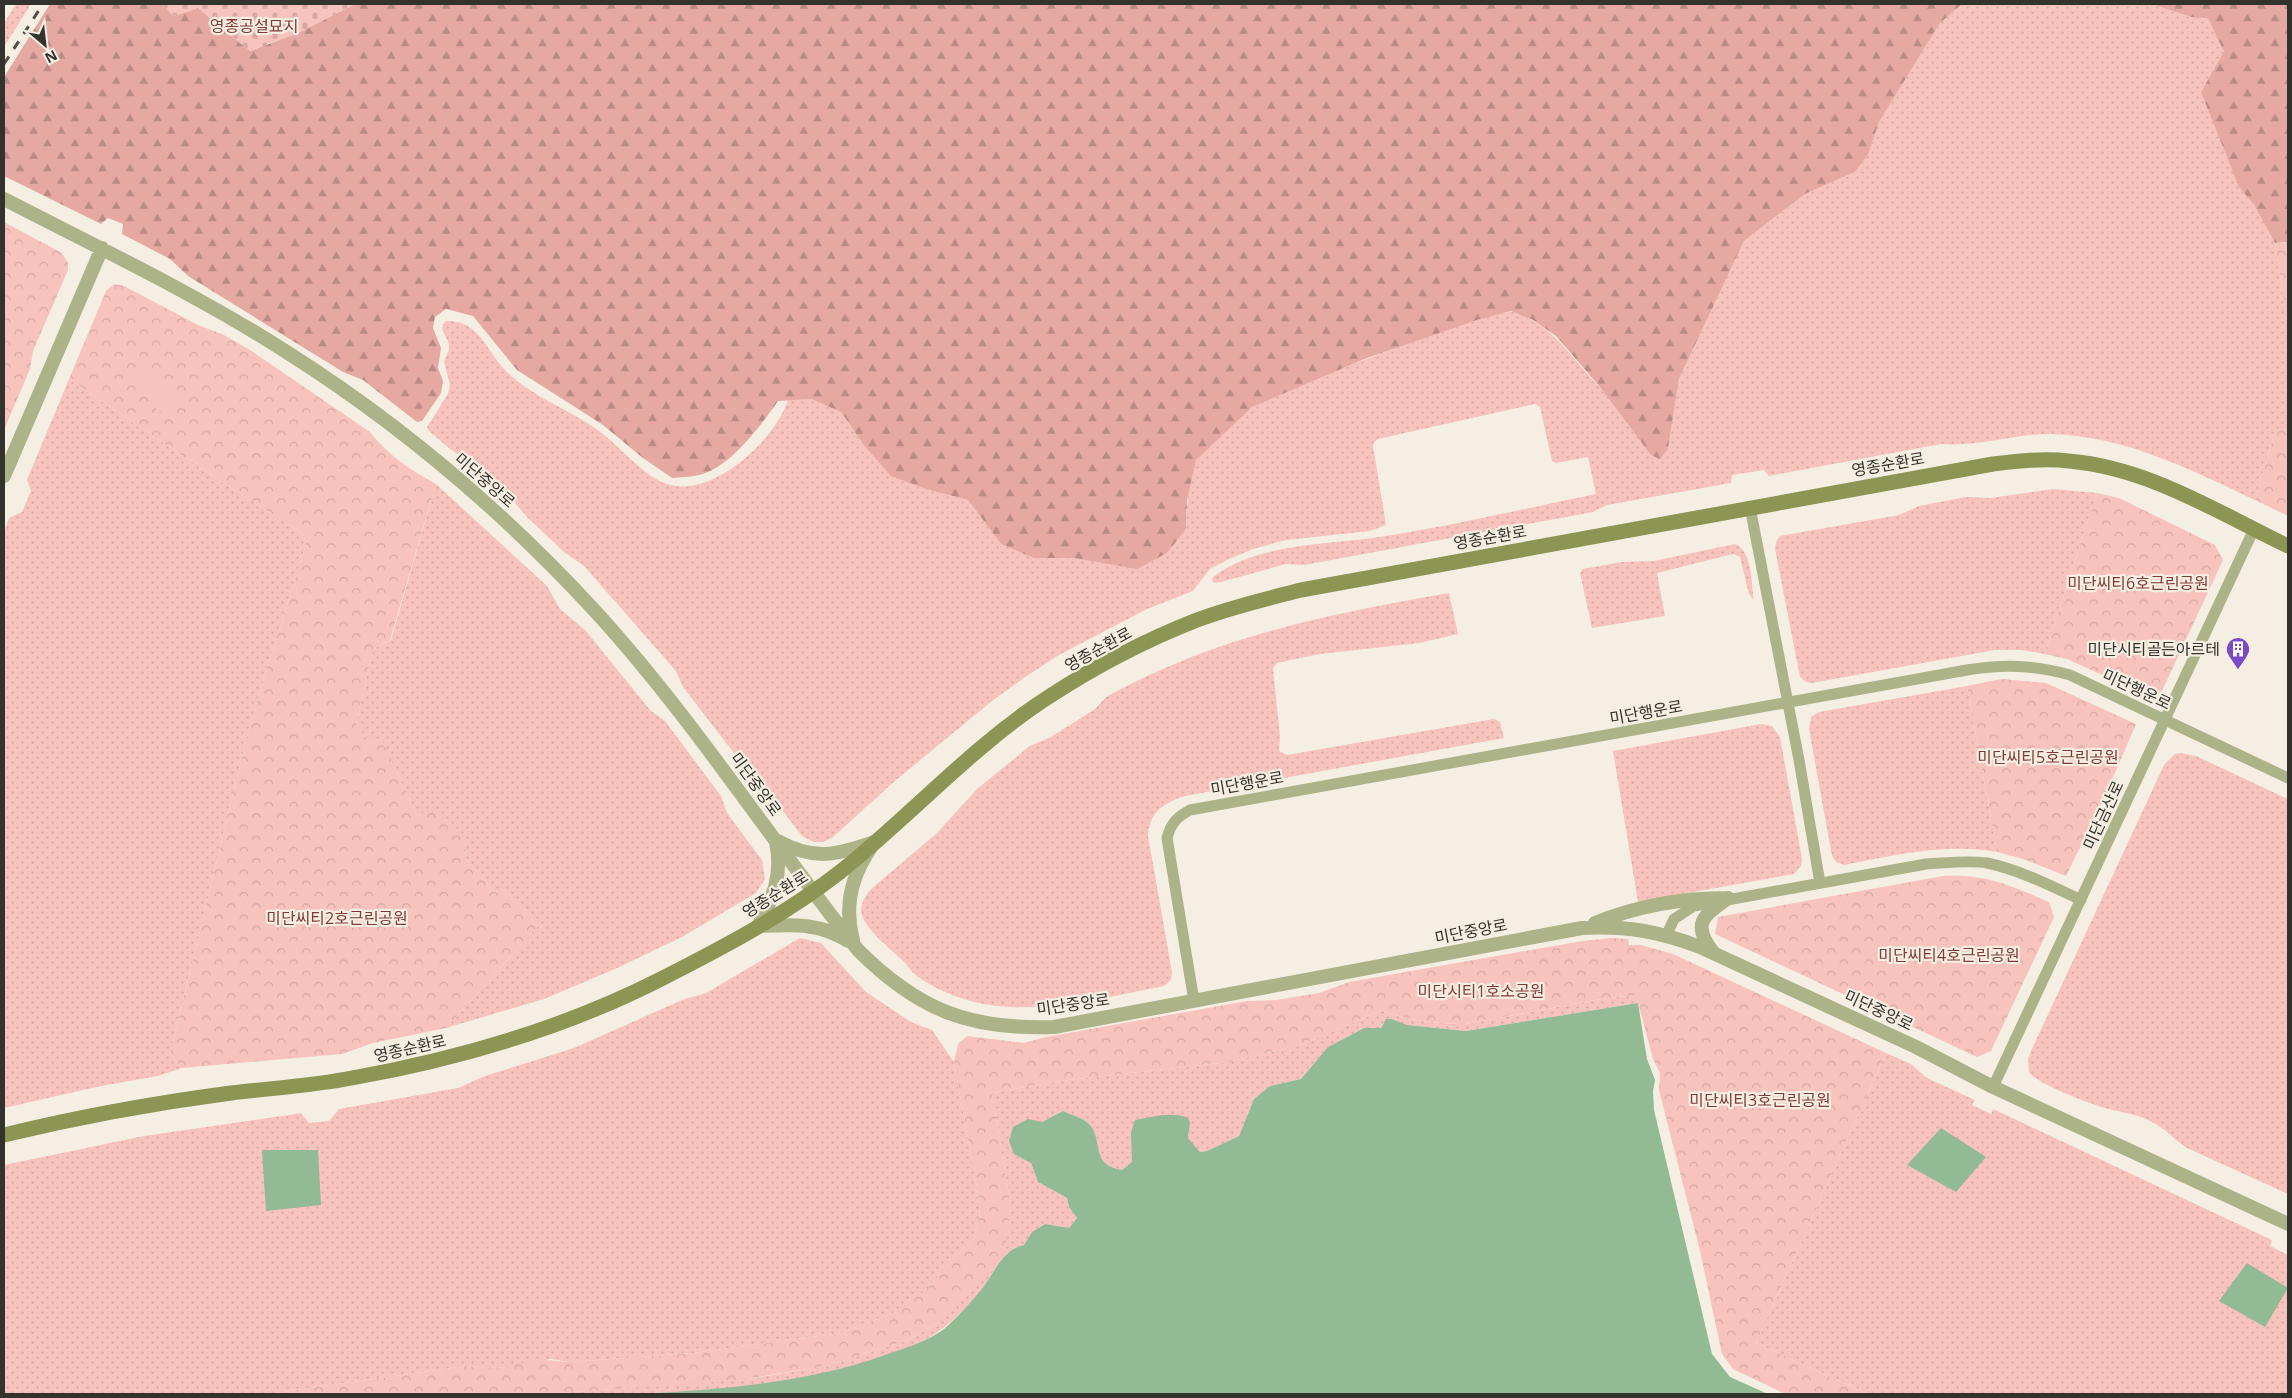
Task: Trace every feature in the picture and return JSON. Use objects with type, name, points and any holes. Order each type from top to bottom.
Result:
[{"type":"main road","name":"영종순환로","points":[[4,1135],[164,1104],[353,1078],[466,1052],[546,1028],[621,998],[692,963],[758,926],[814,891],[874,842],[954,770],[1000,732],[1049,697],[1101,665],[1198,620],[1301,590],[1993,464],[2046,459],[2092,464],[2152,480],[2288,546]]},
{"type":"street","name":"미단중앙로","points":[[4,199],[102,248],[282,349],[344,390],[472,490],[528,542],[594,610],[632,654],[716,759],[855,946],[883,974],[908,993],[936,1008],[965,1019],[993,1025],[1026,1028],[1054,1027],[1582,928],[1636,928],[1667,934],[1714,953],[1916,1047],[1993,1087],[2288,1224]]},
{"type":"street","points":[[4,476],[102,248]]},
{"type":"street","points":[[1750,507],[1789,703],[1820,883]]},
{"type":"street","name":"미단금산로","points":[[1993,1087],[2254,529]]},
{"type":"street","name":"미단행운로","points":[[1194,1001],[1167,838],[1170,827],[1177,818],[1190,810],[1967,670],[2016,665],[2044,668],[2070,676],[2288,778]]},
{"type":"street","points":[[775,839],[798,850],[822,855],[832,855],[874,842]]},
{"type":"street","points":[[775,839],[779,864],[777,882],[758,926],[789,924],[818,927],[855,946]]},
{"type":"street","points":[[855,946],[847,909],[850,891],[862,860],[874,842]]},
{"type":"street","points":[[1582,928],[1622,912],[1686,900],[1728,898],[1926,864],[1986,863],[2014,870],[2081,900]]},
{"type":"street","points":[[1667,934],[1674,919],[1686,910],[1728,898]]},
{"type":"street","points":[[1714,953],[1701,933],[1701,924],[1707,914],[1728,898]]},
{"type":"green space","points":[[16,4],[31,4],[4,47],[4,23]]},
{"type":"green space","points":[[50,4],[161,4],[174,16],[198,8],[250,51],[298,33],[355,4],[1962,4],[1940,23],[1879,122],[1868,155],[1855,172],[1805,194],[1744,241],[1679,379],[1668,449],[1660,459],[1651,455],[1600,387],[1556,336],[1533,320],[1511,311],[1477,320],[1367,358],[1252,407],[1196,460],[1187,500],[1186,529],[1167,553],[1137,569],[1074,558],[1033,558],[1001,544],[968,500],[929,490],[891,476],[863,444],[841,412],[811,399],[778,401],[744,444],[722,464],[711,471],[699,475],[672,478],[643,458],[603,425],[517,370],[473,316],[446,309],[435,317],[433,328],[441,348],[438,368],[443,381],[441,393],[422,421],[417,422],[363,380],[343,372],[188,276],[170,259],[122,234],[123,224],[108,218],[101,224],[4,176],[4,77]]},
{"type":"green space","name":"영종공설묘지","points":[[161,4],[355,4],[298,33],[250,51],[198,8],[174,16]]},
{"type":"green space","points":[[1962,4],[2151,4],[2191,17],[2208,17],[2224,52],[2239,187],[2254,205],[2275,243],[2288,327],[2288,429],[2275,431],[2255,500],[2181,466],[2131,448],[2078,436],[2051,434],[2023,436],[1969,444],[1941,444],[1769,476],[1764,470],[1732,475],[1731,483],[1607,505],[1593,512],[1304,565],[1286,564],[1221,582],[1215,583],[1212,581],[1213,577],[1230,566],[1269,552],[1401,534],[1596,494],[1588,457],[1556,463],[1552,461],[1540,407],[1535,404],[1378,439],[1374,442],[1373,446],[1386,525],[1370,531],[1286,540],[1253,549],[1210,569],[1193,591],[1147,609],[1059,655],[1028,675],[992,701],[896,780],[832,838],[823,842],[814,842],[802,836],[751,769],[737,757],[683,687],[676,671],[584,566],[565,553],[526,516],[496,480],[450,449],[429,431],[427,427],[448,394],[450,385],[444,361],[449,350],[449,344],[442,329],[443,324],[446,321],[458,322],[475,331],[499,363],[515,380],[601,432],[648,474],[667,484],[685,486],[703,483],[722,475],[740,463],[756,448],[781,416],[788,400],[811,399],[841,412],[863,444],[929,490],[968,500],[1001,544],[1033,558],[1074,558],[1137,568],[1186,529],[1188,492],[1197,459],[1252,407],[1269,398],[1385,352],[1469,323],[1499,314],[1514,312],[1540,325],[1551,334],[1601,388],[1668,449],[1679,379],[1744,241],[1805,194],[1855,172],[1868,155],[1879,122],[1940,23]]},
{"type":"green space","points":[[2151,4],[2288,4],[2288,242],[2275,243],[2254,205],[2239,187],[2201,92],[2224,52],[2208,18],[2191,17]]},
{"type":"green space","points":[[4,222],[62,253],[68,263],[68,270],[33,351],[30,369],[4,430]]},
{"type":"green space","points":[[2288,242],[2288,327],[2275,243]]},
{"type":"green space","name":"미단씨티2호근린공원","points":[[114,284],[124,286],[198,325],[222,334],[250,350],[370,432],[384,448],[400,461],[436,484],[390,640],[373,649],[356,724],[365,737],[382,740],[416,813],[437,812],[465,841],[466,859],[494,892],[505,890],[538,926],[446,1028],[373,1043],[342,1054],[182,1068],[170,1054],[250,724],[306,544],[303,534],[205,471],[69,379],[106,291]]},
{"type":"green space","points":[[148,367],[175,400],[159,412],[133,380]]},
{"type":"green space","points":[[69,379],[205,471],[303,534],[306,544],[250,724],[170,1054],[182,1068],[158,1076],[101,1086],[4,1108],[4,532],[9,518],[22,512],[31,491],[27,480]]},
{"type":"green space","points":[[2288,429],[2288,516],[2255,500],[2275,431]]},
{"type":"green space","points":[[436,484],[547,586],[560,609],[586,631],[650,710],[665,721],[721,796],[727,813],[762,860],[765,879],[756,893],[682,937],[615,969],[544,999],[446,1028],[538,926],[505,890],[494,892],[466,859],[465,841],[416,813],[382,741],[365,737],[356,724],[373,649],[391,640]]},
{"type":"green space","points":[[2053,489],[2097,493],[2045,654],[2021,650],[1995,650],[1812,683],[1806,682],[1800,677],[1775,549],[1776,542],[1780,536],[1899,515],[1919,506],[1966,497],[1991,498]]},
{"type":"green space","name":"미단씨티6호근린공원","points":[[2097,493],[2119,498],[2215,545],[2223,560],[2162,691],[2156,695],[2149,696],[2067,659],[2045,654]]},
{"type":"green space","points":[[1735,544],[1745,553],[1748,561],[1754,601],[1749,594],[1740,557],[1733,554],[1657,573],[1665,616],[1592,628],[1580,573],[1583,569],[1622,562],[1654,561]]},
{"type":"green space","points":[[1449,593],[1458,634],[1419,643],[1320,654],[1277,663],[1273,668],[1280,736],[1279,751],[1287,755],[1494,719],[1500,722],[1504,738],[1185,796],[1164,805],[1151,821],[1148,836],[1172,972],[1171,980],[1164,986],[1101,999],[1038,1007],[1006,1007],[976,1002],[946,992],[917,976],[868,927],[861,910],[862,904],[870,890],[937,833],[977,789],[1030,746],[1051,737],[1095,709],[1106,697],[1188,658],[1230,643],[1316,619]]},
{"type":"green space","name":"미단씨티5호근린공원","points":[[2001,679],[2046,683],[2136,724],[2105,796],[2066,876],[2023,859],[1997,852],[1967,686]]},
{"type":"green space","points":[[1967,686],[1997,852],[1958,849],[1920,851],[1844,865],[1836,862],[1832,856],[1809,729],[1811,717],[1819,712]]},
{"type":"green space","points":[[1761,724],[1772,726],[1780,737],[1802,859],[1801,866],[1794,874],[1638,902],[1613,751]]},
{"type":"green space","points":[[2181,753],[2196,756],[2288,799],[2288,1194],[2187,1148],[2160,1127],[2144,1118],[2101,1107],[2074,1097],[2042,1082],[2029,1072],[2028,1059],[2031,1051],[2164,765],[2175,754]]},
{"type":"green space","name":"미단씨티4호근린공원","points":[[1943,876],[1972,877],[2009,886],[2049,902],[2054,917],[1991,1051],[1977,1057],[1715,934],[1718,917]]},
{"type":"green space","points":[[800,938],[821,943],[866,992],[911,1022],[932,1030],[954,1062],[980,1205],[979,1217],[974,1238],[921,1295],[909,1304],[893,1313],[841,1333],[693,1353],[569,1362],[551,1359],[505,1368],[465,1366],[268,1394],[4,1394],[4,1165],[144,1136],[301,1113],[309,1123],[329,1121],[339,1109],[458,1088],[485,1076],[574,1048],[682,1000],[706,993]]},
{"type":"green space","points":[[1612,938],[1628,939],[1629,945],[1641,945],[1673,954],[1886,1053],[1756,1343],[1868,1394],[1785,1394],[1733,1369],[1722,1354],[1700,1251],[1659,1090],[1660,1073],[1653,1059],[1636,995],[1600,999],[1466,1024],[1423,1021],[1402,1017],[1382,1010],[1300,1045],[1228,1062],[1060,1081],[992,1093],[1009,1195],[1009,1231],[1004,1252],[940,1322],[908,1340],[826,1366],[739,1380],[546,1394],[268,1394],[465,1366],[505,1368],[536,1359],[569,1362],[693,1353],[841,1333],[893,1313],[921,1295],[974,1238],[980,1205],[954,1062],[958,1044],[967,1036],[1024,1043],[1046,1037],[1247,1001],[1276,1000],[1319,993],[1349,982],[1582,941]]},
{"type":"green space","points":[[1637,995],[1638,1003],[1466,1031],[1406,1025],[1392,1019],[1383,1023],[1381,1028],[1364,1028],[1328,1047],[1301,1079],[1270,1086],[1254,1099],[1239,1136],[1207,1151],[1200,1152],[1188,1138],[1190,1123],[1132,1150],[1132,1162],[1122,1170],[1113,1168],[1102,1160],[1096,1136],[1090,1125],[1084,1120],[1063,1111],[1042,1122],[1031,1163],[1038,1182],[1067,1198],[1069,1207],[1077,1218],[1069,1228],[1045,1224],[1032,1232],[1024,1245],[1016,1247],[1004,1257],[968,1306],[944,1327],[918,1344],[839,1370],[756,1386],[630,1394],[546,1394],[755,1378],[826,1366],[908,1340],[940,1322],[1009,1232],[1009,1195],[992,1093],[1060,1081],[1228,1062],[1300,1045],[1382,1010],[1401,1017],[1423,1021],[1466,1024],[1601,999]]},
{"type":"green space","points":[[1886,1053],[1911,1064],[1927,1078],[1975,1100],[1972,1105],[1991,1114],[1993,1109],[2272,1240],[2270,1246],[2288,1255],[2288,1394],[1868,1394],[1756,1343]]},
{"type":"shaded area","points":[[1638,1003],[1647,1059],[1655,1080],[1653,1091],[1654,1110],[1712,1354],[1730,1377],[1768,1394],[642,1394],[735,1387],[826,1372],[856,1365],[908,1347],[930,1338],[944,1329],[981,1290],[1004,1257],[1016,1247],[1024,1245],[1032,1232],[1045,1224],[1069,1228],[1077,1218],[1069,1207],[1067,1198],[1038,1182],[1031,1163],[1014,1154],[1009,1141],[1013,1127],[1028,1119],[1042,1122],[1063,1111],[1084,1120],[1093,1129],[1102,1160],[1113,1168],[1122,1170],[1132,1162],[1131,1132],[1135,1120],[1169,1115],[1188,1118],[1190,1123],[1188,1138],[1200,1152],[1207,1151],[1239,1136],[1254,1099],[1270,1086],[1301,1079],[1328,1047],[1364,1028],[1381,1028],[1386,1019],[1392,1019],[1407,1025],[1466,1031]]},
{"type":"shaded area","points":[[1941,1128],[1986,1157],[1956,1192],[1907,1165]]},
{"type":"shaded area","points":[[262,1150],[318,1150],[321,1205],[266,1211]]},
{"type":"shaded area","points":[[2247,1263],[2288,1288],[2265,1327],[2219,1301]]},
{"type":"railway","points":[[4,64],[43,4]]},
{"type":"place","name":"미단시티골든아르테","points":[[2238,670]]},
{"type":"park label","name":"미단시티1호소공원","points":[[1481,991]]},
{"type":"park label","name":"미단씨티3호근린공원","points":[[1760,1100]]}]
